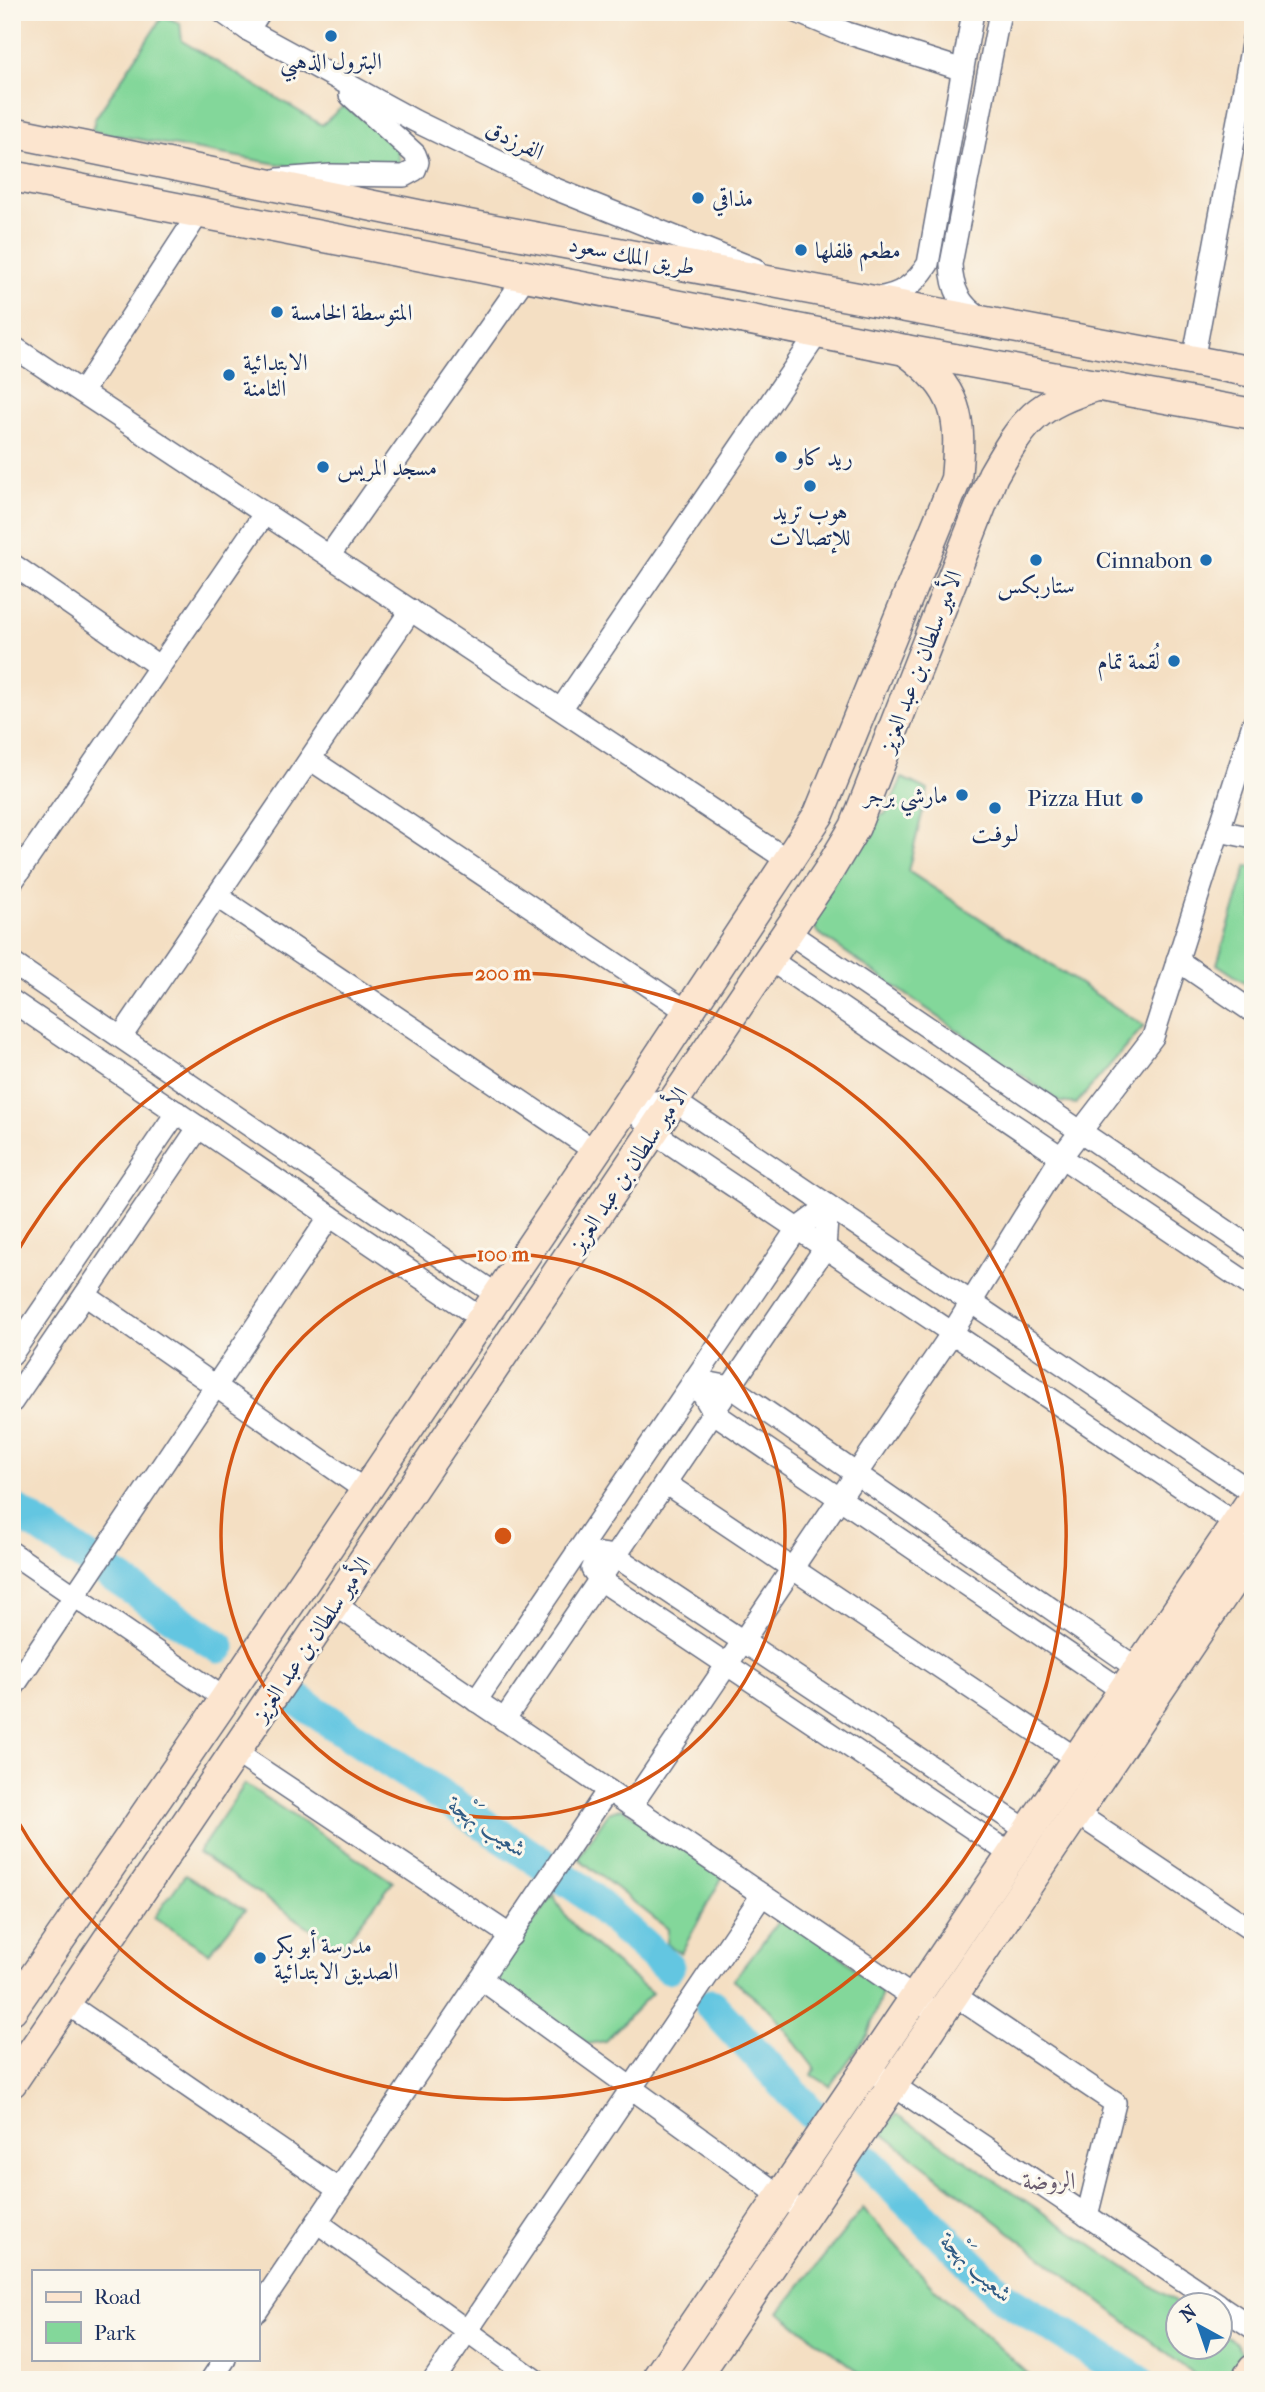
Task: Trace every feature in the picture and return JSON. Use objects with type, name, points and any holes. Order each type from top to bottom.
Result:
[{"type":"street","name":"الفرزدق","points":[[222,12],[248,30],[415,121],[553,188],[800,287]]},
{"type":"street","points":[[248,30],[260,12]]},
{"type":"street","points":[[797,12],[847,33],[963,70]]},
{"type":"street","points":[[868,300],[897,294],[919,277],[928,264],[973,12]]},
{"type":"street","points":[[987,322],[962,303],[955,290],[951,264],[1000,12]]},
{"type":"street","points":[[1193,361],[1253,39]]},
{"type":"street","points":[[250,181],[331,175],[404,176],[415,170],[418,162],[415,154],[325,73]]},
{"type":"street","name":"طريق الملك سعود","points":[[12,132],[442,220],[1253,372]]},
{"type":"street","name":"طريق الملك سعود","points":[[12,176],[905,350],[1253,414]]},
{"type":"street","points":[[82,392],[199,213]]},
{"type":"street","points":[[437,259],[442,220]]},
{"type":"street","points":[[329,556],[526,276]]},
{"type":"street","points":[[561,709],[818,333]]},
{"type":"street","points":[[12,346],[789,860]]},
{"type":"street","name":"الأمير سلطان بن عبد العزيز","points":[[12,2009],[595,1152],[819,814],[956,479],[959,432],[957,415],[940,381],[905,350]]},
{"type":"street","name":"الأمير سلطان بن عبد العزيز","points":[[12,2082],[788,932],[855,827],[993,475],[1015,436],[1037,412],[1065,396],[1099,385]]},
{"type":"street","points":[[12,882],[265,513]]},
{"type":"street","points":[[14,568],[160,667]]},
{"type":"street","points":[[121,1037],[411,610]]},
{"type":"street","points":[[631,1806],[952,1333],[1061,1157],[1153,1037],[1253,724]]},
{"type":"street","points":[[310,759],[688,1012]]},
{"type":"street","points":[[1219,831],[1253,838]]},
{"type":"street","points":[[217,896],[595,1152]]},
{"type":"street","points":[[788,932],[1253,1249]]},
{"type":"street","points":[[769,959],[1253,1287]]},
{"type":"street","points":[[1177,960],[1253,1012]]},
{"type":"street","points":[[12,963],[121,1037],[489,1307]]},
{"type":"street","points":[[12,1001],[330,1216],[489,1307]]},
{"type":"street","points":[[628,1103],[674,1101],[1253,1493]]},
{"type":"street","points":[[628,1103],[653,1132],[1244,1530]]},
{"type":"street","points":[[12,1354],[177,1112]]},
{"type":"street","points":[[12,1402],[199,1127]]},
{"type":"street","points":[[476,1701],[797,1229],[828,1206]]},
{"type":"street","points":[[504,1720],[825,1248],[828,1206]]},
{"type":"street","points":[[12,1689],[330,1216]]},
{"type":"street","points":[[85,1294],[366,1490]]},
{"type":"street","points":[[694,1380],[731,1387],[856,1473],[1130,1680]]},
{"type":"street","points":[[694,1380],[714,1413],[839,1498],[1130,1680]]},
{"type":"street","points":[[665,1483],[1077,1759]]},
{"type":"street","points":[[656,2380],[1130,1680],[1244,1530],[1253,1499]]},
{"type":"street","points":[[694,2380],[1253,1550]]},
{"type":"street","points":[[578,1551],[615,1556],[743,1641],[1020,1843]]},
{"type":"street","points":[[578,1551],[599,1579],[727,1665],[1020,1843]]},
{"type":"street","points":[[12,1553],[80,1588],[225,1699]]},
{"type":"street","points":[[334,1604],[914,1999],[947,2005],[1115,2103],[1087,2216]]},
{"type":"street","points":[[234,1752],[510,1936]]},
{"type":"street","points":[[259,2308],[608,1790]]},
{"type":"street","points":[[1076,1813],[1253,1931]]},
{"type":"street","points":[[434,2380],[762,1895]]},
{"type":"street","points":[[481,1979],[805,2215]]},
{"type":"street","points":[[66,2003],[339,2190]]},
{"type":"street","points":[[867,2068],[1197,2290]]},
{"type":"street","points":[[317,2222],[535,2380]]},
{"type":"street","points":[[1234,2315],[1253,2328]]},
{"type":"street","points":[[211,2380],[224,2360]]},
{"type":"street","points":[[1246,2380],[1253,2370]]},
{"type":"green space","points":[[163,16],[180,23],[182,41],[322,125],[343,106],[397,143],[400,164],[383,170],[306,169],[92,131],[95,119]]},
{"type":"green space","points":[[902,778],[928,790],[908,871],[1144,1026],[1076,1104],[1060,1102],[817,932],[812,921],[865,825],[886,813]]},
{"type":"green space","points":[[1247,866],[1253,867],[1253,988],[1217,964]]},
{"type":"green space","points":[[245,1784],[393,1882],[340,1948],[198,1853]]},
{"type":"green space","points":[[622,1808],[724,1874],[681,1953],[667,1944],[668,1929],[578,1858],[608,1813]]},
{"type":"green space","points":[[185,1875],[245,1910],[209,1953],[154,1918]]},
{"type":"green space","points":[[554,1894],[559,1906],[581,1933],[652,1993],[605,2041],[588,2044],[500,1982],[496,1974]]},
{"type":"green space","points":[[779,1921],[817,1935],[882,1993],[868,2034],[830,2086],[812,2075],[815,2069],[771,2011],[733,1980]]},
{"type":"green space","points":[[896,2114],[1164,2294],[1164,2351],[882,2133]]},
{"type":"green space","points":[[863,2208],[931,2285],[1035,2380],[869,2380],[779,2312]]},
{"type":"green space","points":[[1235,2342],[1242,2354],[1228,2380],[1201,2380],[1175,2360],[1234,2360]]},
{"type":"waterway","name":"شعيب بَهْجة","points":[[12,1508],[219,1647]]},
{"type":"waterway","name":"شعيب بَهْجة","points":[[298,1700],[579,1888],[668,1967]]},
{"type":"waterway","name":"شعيب بَهْجة","points":[[711,2005],[811,2113]]},
{"type":"waterway","name":"شعيب بَهْجة","points":[[867,2161],[1004,2297],[1137,2380]]},
{"type":"place","name":"البترول الذهبي","points":[[331,36]]},
{"type":"place","name":"مذاقي","points":[[698,198]]},
{"type":"place","name":"مطعم فلفلها","points":[[801,250]]},
{"type":"place","name":"المتوسطة الخامسة","points":[[277,312]]},
{"type":"place","name":"الابتدائية الثامنة","points":[[229,375]]},
{"type":"place","name":"ريد كاو","points":[[781,457]]},
{"type":"place","name":"مسجد المريس","points":[[323,467]]},
{"type":"place","name":"هوب تريد للإتصالات","points":[[810,486]]},
{"type":"place","name":"ستاربكس","points":[[1036,560]]},
{"type":"place","name":"Cinnabon","points":[[1206,560]]},
{"type":"place","name":"لُقمة تمام","points":[[1174,661]]},
{"type":"place","name":"مارشي برجر","points":[[962,795]]},
{"type":"place","name":"Pizza Hut","points":[[1137,798]]},
{"type":"place","name":"لـوفـت","points":[[995,808]]},
{"type":"place","name":"مدرسة أبو بكر الصديق الابتدائية","points":[[260,1958]]},
{"type":"district","name":"الروضة","points":[[1049,2181]]}]
